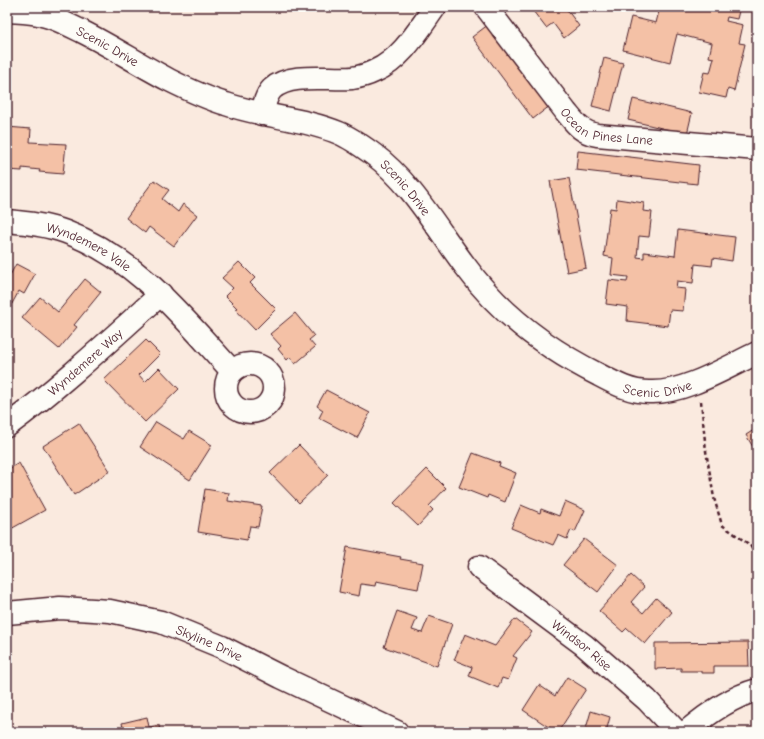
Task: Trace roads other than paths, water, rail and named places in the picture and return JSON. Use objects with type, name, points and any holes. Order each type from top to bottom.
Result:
[{"type":"street","points":[[262,114],[265,100],[272,89],[285,81],[353,78],[376,71],[392,60],[411,41],[435,7]]},
{"type":"street","name":"Ocean Pines Lane","points":[[486,7],[566,112],[580,128],[587,133],[757,149]]},
{"type":"street","name":"Scenic Drive","points":[[7,11],[44,15],[109,45],[170,80],[227,104],[262,114],[320,127],[339,133],[356,142],[374,154],[390,168],[404,184],[494,302],[515,321],[550,348],[581,366],[629,390],[650,393],[676,389],[757,353]]},
{"type":"street","name":"Wyndemere Vale","points":[[7,221],[35,224],[66,232],[115,256],[141,275],[161,294],[232,371]]},
{"type":"street","name":"Wyndemere Way","points":[[7,426],[30,409],[161,294]]},
{"type":"street","name":"Windsor Rise","points":[[479,567],[584,645],[647,700],[677,732]]},
{"type":"street","name":"Skyline Drive","points":[[7,613],[60,608],[110,611],[161,622],[222,647],[396,732]]},
{"type":"street","points":[[686,732],[699,721],[734,700],[757,690]]}]
